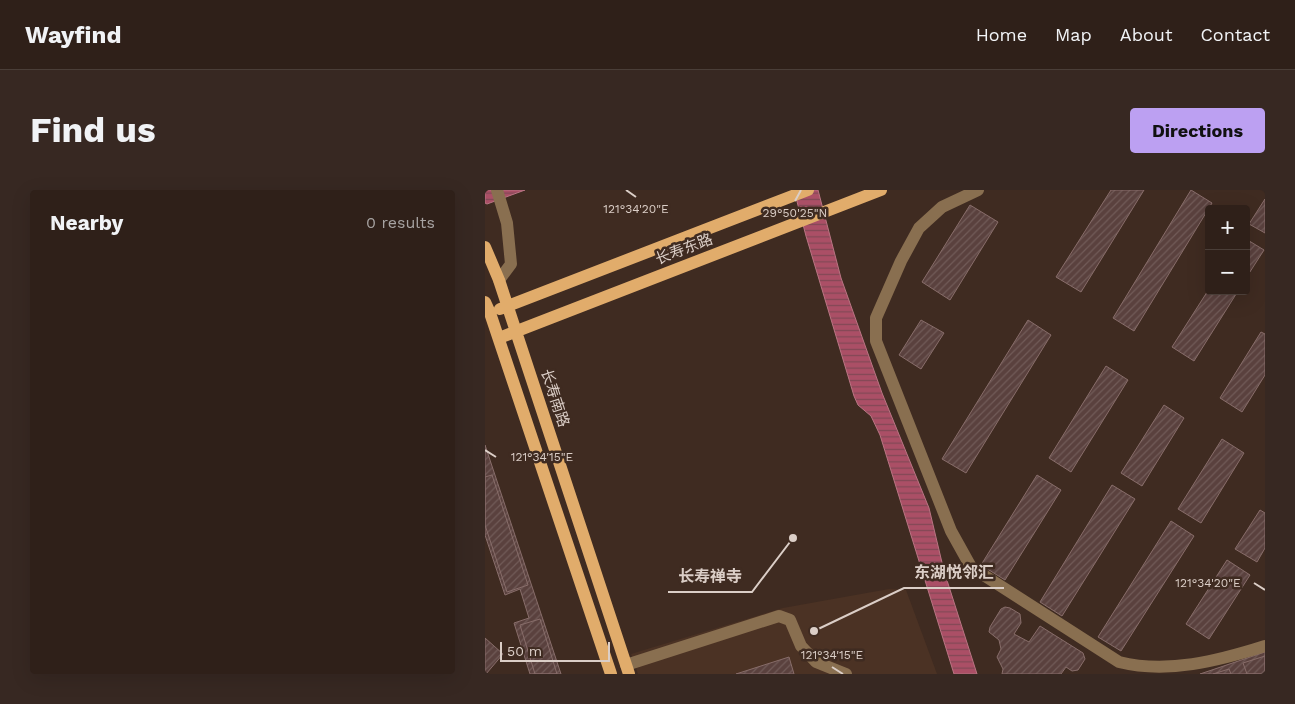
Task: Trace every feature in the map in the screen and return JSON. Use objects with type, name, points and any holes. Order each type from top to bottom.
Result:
[{"type":"main road","name":"长寿东路","points":[[488,307],[508,306],[808,190]]},
{"type":"main road","name":"长寿东路","points":[[499,338],[881,190]]},
{"type":"main road","name":"长寿南路","points":[[485,247],[508,306],[628,670]]},
{"type":"main road","points":[[488,307],[611,674]]},
{"type":"street","points":[[497,190],[507,223],[511,264],[499,280]]},
{"type":"street","points":[[978,190],[942,207],[919,228],[901,261],[876,318],[876,341],[951,530],[971,567],[1131,668],[1162,672],[1185,671],[1265,646]]},
{"type":"street","points":[[628,670],[779,616],[790,620],[801,646],[816,662],[846,674]]},
{"type":"shaded area","points":[[485,190],[525,190],[487,204],[485,203]]},
{"type":"shaded area","points":[[794,190],[818,190],[841,278],[882,393],[929,508],[944,571],[977,674],[954,674],[880,435],[871,416],[858,405],[854,396]]},
{"type":"shaded area","points":[[889,589],[906,590],[937,674],[638,674],[631,654],[783,608]]},
{"type":"building","points":[[1111,190],[1144,190],[1081,292],[1056,277]]},
{"type":"building","points":[[1191,190],[1212,203],[1211,205],[1205,205],[1205,214],[1134,331],[1113,318]]},
{"type":"building","points":[[1265,199],[1265,233],[1250,225]]},
{"type":"building","points":[[970,205],[998,222],[950,300],[922,282]]},
{"type":"building","points":[[1250,241],[1264,250],[1250,272]]},
{"type":"building","points":[[1205,295],[1235,295],[1194,361],[1172,347]]},
{"type":"building","points":[[921,320],[944,333],[921,369],[899,355]]},
{"type":"building","points":[[1028,320],[1051,335],[966,473],[942,459]]},
{"type":"building","points":[[1261,332],[1265,334],[1265,375],[1242,412],[1220,398]]},
{"type":"building","points":[[1106,366],[1128,380],[1071,472],[1049,458]]},
{"type":"building","points":[[1164,405],[1184,418],[1142,486],[1121,473]]},
{"type":"building","points":[[1222,439],[1244,453],[1201,523],[1178,509]]},
{"type":"building","points":[[485,445],[561,674],[530,674],[514,623],[529,618],[520,589],[505,595],[485,535]]},
{"type":"building","points":[[492,475],[528,585],[507,592],[485,525],[485,477]]},
{"type":"building","points":[[1037,475],[1061,490],[1005,580],[981,565]]},
{"type":"building","points":[[1112,485],[1135,499],[1062,616],[1040,602]]},
{"type":"building","points":[[1260,510],[1265,513],[1265,548],[1257,562],[1235,549]]},
{"type":"building","points":[[1171,521],[1194,536],[1121,651],[1098,637]]},
{"type":"building","points":[[1227,560],[1250,575],[1209,639],[1186,624]]},
{"type":"building","points":[[1005,607],[1020,614],[1021,623],[1014,634],[1029,642],[1040,626],[1083,653],[1085,659],[1078,670],[1072,671],[1066,667],[1061,674],[1002,674],[1003,669],[997,657],[1001,649],[999,640],[989,632],[1001,609]]},
{"type":"building","points":[[540,619],[557,674],[535,674],[520,625]]},
{"type":"building","points":[[485,638],[503,654],[486,674],[485,674]]},
{"type":"building","points":[[1265,652],[1265,674],[1200,674]]},
{"type":"building","points":[[1265,656],[1265,674],[1247,674],[1243,663]]},
{"type":"building","points":[[789,657],[794,674],[736,674]]},
{"type":"building","points":[[1229,669],[1231,674],[1213,674]]},
{"type":"place","name":"长寿禅寺","points":[[793,538]]},
{"type":"place","name":"东湖悦邻汇","points":[[814,631]]}]
